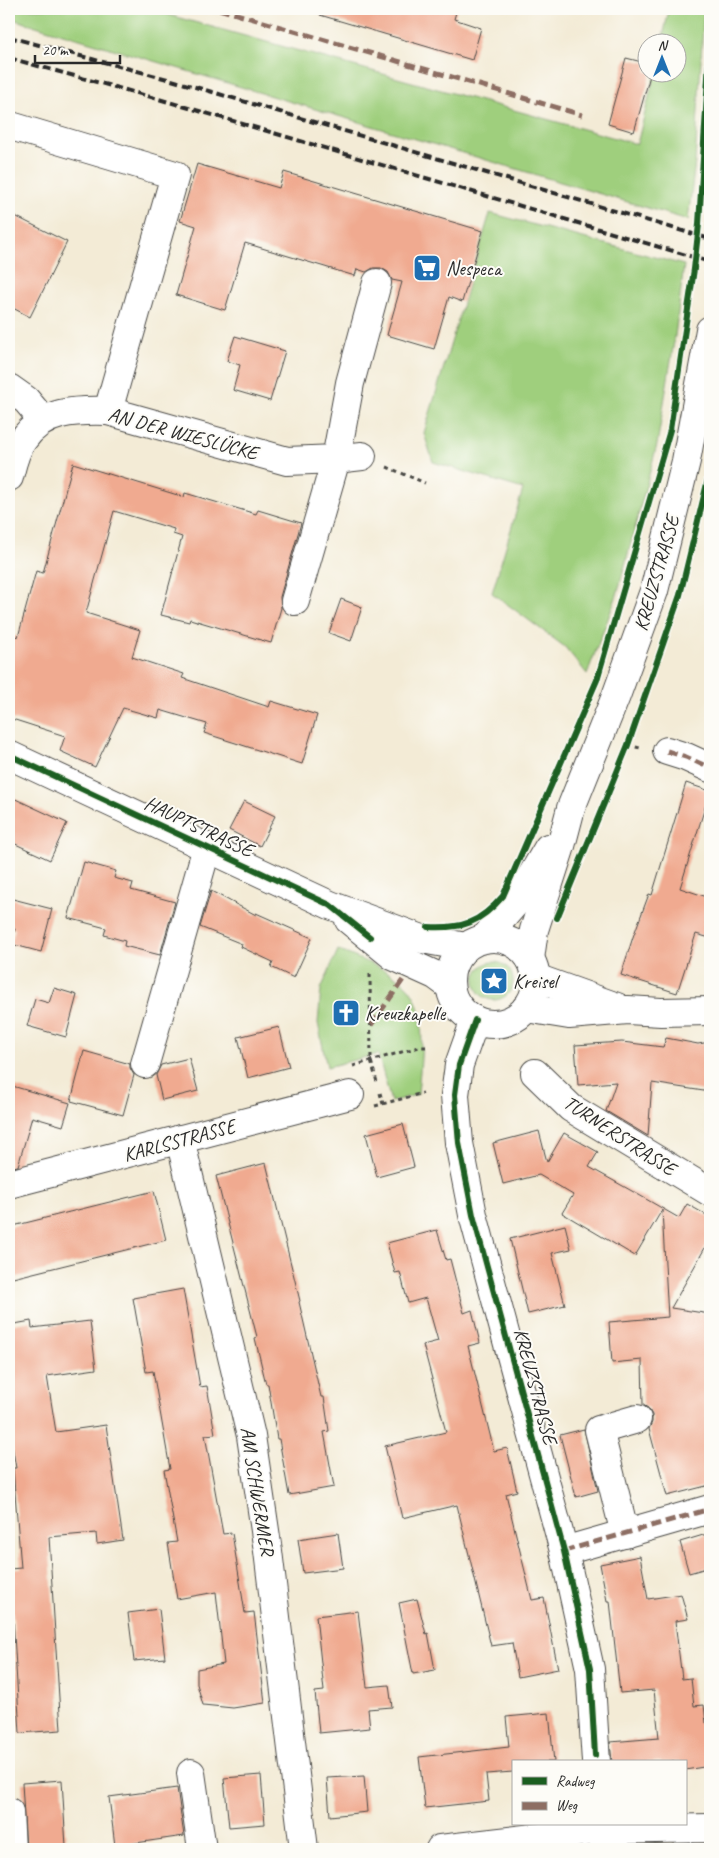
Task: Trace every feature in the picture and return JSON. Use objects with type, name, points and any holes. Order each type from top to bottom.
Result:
[{"type":"street","points":[[11,126],[175,175],[108,411]]},
{"type":"street","points":[[295,601],[349,457],[350,383],[377,283]]},
{"type":"street","name":"KREUZSTRASSE","points":[[533,969],[534,930],[571,808],[616,696],[654,591],[686,461],[710,330]]},
{"type":"street","points":[[9,388],[26,400],[43,420]]},
{"type":"street","name":"AN DER WIESLÜCKE","points":[[9,477],[15,456],[23,440],[43,420],[79,410],[108,411],[287,461],[349,457]]},
{"type":"street","points":[[667,751],[710,768]]},
{"type":"street","name":"HAUPTSTRASSE","points":[[9,754],[150,822],[330,905],[422,939],[475,943],[497,938],[510,942],[521,949],[533,969],[628,1010]]},
{"type":"street","name":"KREUZSTRASSE","points":[[475,943],[517,901],[571,808]]},
{"type":"street","points":[[145,1064],[206,847]]},
{"type":"street","name":"HAUPTSTRASSE","points":[[330,905],[394,956],[436,975],[450,986]]},
{"type":"street","points":[[475,943],[454,964],[450,986],[458,1006],[475,1020],[486,1024],[497,1024],[508,1022],[518,1016],[532,999],[533,969]]},
{"type":"street","name":"HAUPTSTRASSE","points":[[526,1008],[569,1014],[628,1010],[661,1012],[710,1011]]},
{"type":"street","name":"KREUZSTRASSE","points":[[475,1020],[459,1066],[455,1095],[459,1144],[472,1209],[564,1551],[590,1669],[596,1760]]},
{"type":"street","name":"TURNERSTRASSE","points":[[535,1073],[571,1108],[710,1192]]},
{"type":"street","name":"KARLSSTRASSE","points":[[9,1184],[350,1095]]},
{"type":"street","name":"AM SCHWERMER","points":[[180,1139],[251,1436],[268,1551],[304,1849]]},
{"type":"street","points":[[624,1534],[599,1430],[637,1419]]},
{"type":"street","points":[[564,1551],[710,1509]]},
{"type":"street","points":[[191,1773],[202,1849]]},
{"type":"street","points":[[9,1812],[11,1849]]},
{"type":"street","points":[[440,1849],[710,1828]]},
{"type":"path","points":[[349,457],[425,483]]},
{"type":"path","points":[[370,968],[371,1061]]},
{"type":"path","points":[[423,1093],[356,1112],[342,1069],[419,1047],[426,1047]]},
{"type":"green space","points":[[9,9],[147,9],[637,144],[653,82],[686,82],[686,32],[664,32],[669,9],[704,9],[695,162],[688,220],[9,18]]},
{"type":"green space","points":[[490,213],[684,265],[675,336],[657,445],[617,595],[587,674],[565,647],[492,593],[523,489],[433,462],[424,433]]},
{"type":"green space","points":[[338,950],[391,974],[406,985],[413,995],[418,1007],[422,1036],[418,1094],[391,1102],[378,1054],[327,1067],[318,1023],[321,989]]},
{"type":"green space","points":[[494,962],[507,968],[513,981],[507,994],[494,1000],[481,994],[475,981],[481,968]]},
{"type":"building","points":[[320,9],[457,9],[454,19],[481,28],[472,60],[320,15]]},
{"type":"building","points":[[626,58],[636,60],[636,82],[648,82],[634,132],[608,124]]},
{"type":"building","points":[[197,164],[279,188],[284,172],[483,231],[462,302],[449,297],[434,349],[387,335],[402,282],[392,280],[388,272],[381,268],[373,268],[366,272],[357,269],[355,276],[245,243],[225,310],[176,295],[196,226],[180,221]]},
{"type":"building","points":[[9,213],[67,242],[30,317],[9,306]]},
{"type":"building","points":[[235,336],[285,351],[270,401],[233,390],[240,365],[227,361]]},
{"type":"building","points":[[73,463],[184,497],[185,493],[256,514],[258,510],[301,523],[280,597],[281,608],[271,643],[190,619],[189,622],[161,615],[182,537],[173,534],[174,529],[114,511],[86,613],[140,630],[132,657],[184,674],[182,678],[269,707],[271,701],[317,715],[302,764],[204,733],[207,724],[160,710],[158,718],[123,708],[95,767],[60,751],[65,736],[9,718],[9,634],[18,637],[36,571],[43,573]]},
{"type":"building","points":[[341,599],[362,607],[351,641],[329,633]]},
{"type":"building","points":[[686,783],[710,791],[680,888],[710,898],[710,938],[696,934],[677,993],[621,975],[649,894],[652,895]]},
{"type":"building","points":[[9,796],[67,823],[50,860],[9,841]]},
{"type":"building","points":[[244,801],[275,816],[260,846],[229,830]]},
{"type":"building","points":[[84,862],[116,871],[114,878],[133,883],[131,890],[175,902],[160,955],[124,946],[125,941],[104,935],[106,928],[68,918]]},
{"type":"building","points":[[211,891],[256,915],[256,913],[312,938],[294,978],[271,967],[273,962],[241,947],[242,944],[200,927]]},
{"type":"building","points":[[9,898],[52,909],[41,952],[11,944],[15,929],[9,927]]},
{"type":"building","points":[[54,988],[77,995],[66,1037],[27,1026],[35,999],[49,1003]]},
{"type":"building","points":[[279,1027],[289,1067],[248,1078],[238,1037]]},
{"type":"building","points":[[666,1038],[698,1044],[710,1042],[710,1092],[652,1083],[648,1136],[606,1111],[616,1082],[578,1085],[575,1045],[622,1042],[663,1047]]},
{"type":"building","points":[[84,1051],[130,1064],[134,1075],[123,1115],[71,1101]]},
{"type":"building","points":[[189,1058],[198,1091],[162,1100],[156,1075],[161,1065]]},
{"type":"building","points":[[9,1085],[70,1103],[63,1126],[32,1117],[18,1166],[9,1168]]},
{"type":"building","points":[[403,1124],[414,1167],[377,1177],[366,1134]]},
{"type":"building","points":[[539,1131],[547,1162],[564,1133],[598,1152],[589,1167],[679,1218],[687,1204],[710,1217],[710,1239],[671,1308],[710,1314],[710,1485],[667,1496],[649,1429],[652,1415],[648,1408],[643,1405],[642,1360],[612,1363],[609,1322],[668,1317],[662,1210],[635,1256],[562,1213],[573,1195],[539,1175],[503,1184],[493,1143]]},
{"type":"building","points":[[266,1163],[300,1301],[321,1397],[324,1397],[329,1431],[324,1432],[334,1487],[289,1495],[268,1384],[266,1384],[255,1338],[257,1337],[216,1176]]},
{"type":"building","points":[[154,1191],[166,1240],[9,1279],[9,1227]]},
{"type":"building","points":[[565,1225],[571,1249],[552,1253],[565,1305],[528,1314],[510,1239]]},
{"type":"building","points":[[437,1230],[446,1260],[450,1259],[464,1313],[472,1310],[480,1343],[468,1346],[494,1451],[507,1448],[517,1491],[506,1494],[532,1600],[544,1598],[558,1669],[518,1677],[512,1643],[491,1646],[457,1505],[402,1518],[385,1446],[446,1432],[423,1345],[438,1341],[426,1298],[408,1303],[400,1272],[395,1273],[387,1243]]},
{"type":"building","points":[[183,1289],[200,1387],[207,1386],[215,1434],[205,1435],[223,1534],[232,1533],[245,1613],[254,1612],[265,1703],[233,1708],[203,1705],[197,1684],[197,1669],[224,1664],[216,1592],[177,1599],[168,1543],[177,1542],[164,1470],[170,1469],[153,1371],[146,1372],[133,1298]]},
{"type":"building","points":[[31,1321],[32,1328],[90,1321],[96,1369],[47,1376],[56,1432],[106,1425],[123,1540],[97,1544],[96,1533],[49,1537],[61,1730],[20,1733],[10,1569],[21,1568],[13,1468],[16,1468],[9,1427],[9,1325]]},
{"type":"building","points":[[584,1429],[598,1491],[576,1497],[560,1435]]},
{"type":"building","points":[[338,1533],[343,1568],[303,1573],[298,1539]]},
{"type":"building","points":[[710,1533],[710,1567],[689,1573],[680,1542]]},
{"type":"building","points":[[640,1556],[648,1599],[681,1594],[688,1619],[675,1621],[682,1679],[691,1678],[694,1706],[704,1705],[706,1723],[710,1722],[710,1766],[686,1770],[686,1760],[612,1760],[610,1742],[659,1738],[654,1690],[620,1693],[610,1601],[607,1601],[600,1564]]},
{"type":"building","points":[[417,1599],[426,1634],[428,1633],[435,1670],[413,1674],[399,1603]]},
{"type":"building","points":[[159,1609],[165,1658],[134,1661],[128,1613]]},
{"type":"building","points":[[358,1611],[367,1687],[389,1685],[392,1707],[368,1709],[370,1728],[319,1733],[315,1692],[324,1691],[316,1616]]},
{"type":"building","points":[[549,1713],[554,1760],[512,1760],[512,1772],[486,1774],[489,1801],[425,1808],[419,1757],[509,1747],[506,1717]]},
{"type":"building","points":[[261,1775],[265,1824],[229,1827],[224,1778]]},
{"type":"building","points":[[364,1776],[367,1812],[330,1816],[327,1778]]},
{"type":"building","points":[[62,1780],[66,1847],[26,1849],[22,1783]]},
{"type":"building","points":[[177,1788],[184,1836],[115,1846],[109,1797]]},
{"type":"railway","points":[[9,37],[175,81],[710,239]]},
{"type":"railway","points":[[9,58],[162,100],[710,262]]},
{"type":"marked path","points":[[219,9],[582,115]]},
{"type":"marked path","points":[[667,751],[710,768]]},
{"type":"marked path","points":[[371,1025],[405,977]]},
{"type":"marked path","points":[[564,1551],[710,1509]]},
{"type":"cycle path","points":[[428,927],[451,927],[470,922],[486,913],[503,896],[597,680],[670,430],[699,224],[710,45]]},
{"type":"cycle path","points":[[557,918],[628,745],[680,595],[710,471]]},
{"type":"cycle path","points":[[9,755],[330,905],[370,937]]},
{"type":"cycle path","points":[[475,1020],[459,1065],[455,1095],[459,1143],[473,1215],[564,1551],[590,1669],[595,1755]]},
{"type":"place","name":"Nespeca","points":[[427,268]]},
{"type":"place","name":"Kreisel","points":[[494,981]]},
{"type":"place","name":"Kreuzkapelle","points":[[346,1013]]}]
